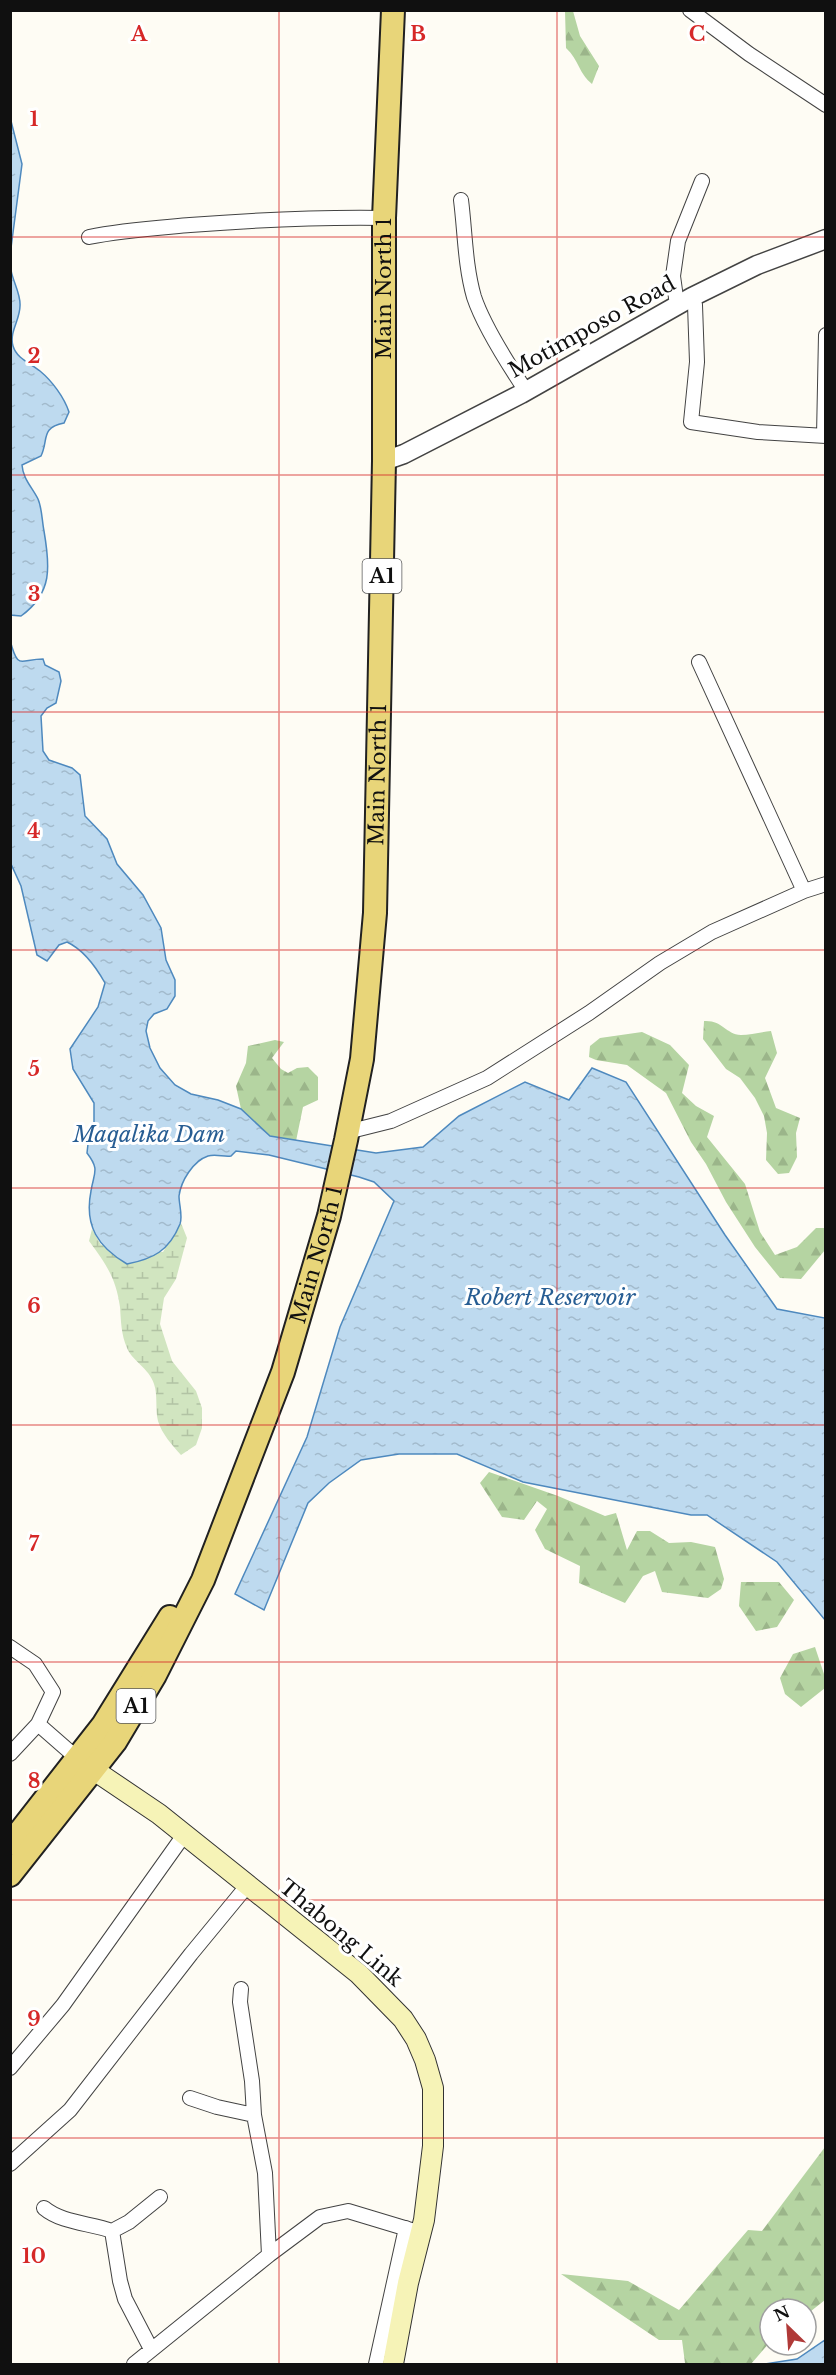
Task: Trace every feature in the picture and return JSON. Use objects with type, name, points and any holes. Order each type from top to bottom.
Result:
[{"type":"main road","name":"Main North 1","points":[[10,1844],[86,1764],[115,1742],[155,1675],[203,1580],[284,1372],[330,1216],[362,1059],[375,913],[384,461],[384,218],[393,10]]},
{"type":"main road","name":"Main North 1","points":[[10,1875],[86,1764]]},
{"type":"main road","name":"Thabong Link","points":[[86,1764],[159,1814],[358,1974],[398,2013],[416,2039],[433,2088],[433,2146],[414,2231],[408,2283],[393,2364]]},
{"type":"street","points":[[690,10],[749,54],[825,105]]},
{"type":"street","points":[[702,181],[678,241],[673,276],[685,301],[695,305],[697,362],[691,422],[758,432],[825,436],[825,334]]},
{"type":"street","points":[[461,200],[468,270],[474,298],[526,391]]},
{"type":"street","points":[[89,237],[114,231],[255,220],[312,217],[384,218]]},
{"type":"street","name":"Motimposo Road","points":[[384,461],[404,454],[526,391],[685,301],[757,265],[825,240]]},
{"type":"street","points":[[699,662],[804,891]]},
{"type":"street","points":[[346,1136],[391,1121],[488,1078],[589,1013],[660,963],[712,932],[825,884]]},
{"type":"street","points":[[10,1647],[34,1664],[52,1692],[38,1724],[10,1754]]},
{"type":"street","points":[[38,1724],[86,1764]]},
{"type":"street","points":[[10,2068],[63,2005],[184,1835]]},
{"type":"street","points":[[10,2163],[70,2110],[247,1886]]},
{"type":"street","points":[[241,1989],[240,2002],[252,2081],[254,2115],[265,2173],[269,2255]]},
{"type":"street","points":[[190,2098],[254,2115]]},
{"type":"street","points":[[44,2208],[53,2216],[112,2231],[129,2222],[160,2197]]},
{"type":"street","points":[[134,2364],[269,2255],[320,2217],[348,2211],[414,2231],[376,2364]]},
{"type":"street","points":[[112,2231],[125,2299],[151,2349]]},
{"type":"green space","points":[[565,11],[573,11],[580,36],[599,66],[592,84],[584,76],[574,57],[566,48]]},
{"type":"green space","points":[[704,1021],[716,1023],[741,1035],[771,1031],[777,1053],[765,1078],[776,1108],[800,1118],[796,1133],[797,1157],[789,1173],[778,1174],[766,1160],[767,1133],[764,1116],[755,1098],[740,1078],[726,1069],[703,1039]]},
{"type":"green space","points":[[642,1032],[670,1045],[689,1065],[682,1093],[696,1106],[714,1116],[707,1137],[745,1184],[760,1232],[775,1255],[797,1247],[816,1228],[825,1228],[825,1250],[801,1279],[780,1278],[755,1247],[691,1142],[666,1093],[627,1065],[589,1057],[590,1046],[600,1038]]},
{"type":"green space","points":[[275,1040],[284,1042],[272,1058],[281,1069],[288,1073],[297,1068],[308,1067],[318,1077],[318,1100],[303,1107],[296,1141],[269,1136],[241,1109],[236,1086],[246,1063],[248,1046]]},
{"type":"green space","points":[[181,1223],[187,1238],[176,1279],[164,1298],[160,1324],[172,1361],[196,1391],[202,1408],[202,1428],[196,1445],[181,1455],[160,1426],[152,1378],[127,1348],[122,1333],[120,1307],[113,1279],[89,1241],[92,1229],[101,1245],[163,1252]]},
{"type":"green space","points":[[489,1472],[558,1496],[605,1516],[616,1513],[627,1550],[637,1531],[650,1531],[669,1543],[691,1542],[715,1547],[724,1579],[721,1589],[708,1598],[662,1592],[655,1571],[643,1576],[625,1603],[579,1583],[580,1566],[545,1549],[535,1530],[547,1509],[537,1501],[524,1520],[502,1517],[480,1483]]},
{"type":"green space","points":[[741,1582],[779,1582],[794,1600],[777,1627],[756,1631],[739,1606]]},
{"type":"green space","points":[[815,1647],[824,1674],[825,1672],[825,1688],[801,1707],[785,1694],[780,1678],[793,1654]]},
{"type":"green space","points":[[825,2147],[825,2300],[818,2306],[818,2297],[758,2297],[758,2356],[751,2364],[685,2363],[682,2340],[659,2340],[561,2274],[628,2281],[679,2310],[748,2230],[762,2231]]},
{"type":"water","points":[[11,121],[22,164],[11,248]]},
{"type":"water","points":[[11,270],[20,302],[20,311],[12,336],[13,346],[21,358],[40,371],[53,384],[69,412],[64,423],[48,431],[41,456],[22,465],[26,479],[40,506],[48,567],[47,578],[39,598],[21,616],[10,615]]},
{"type":"water","name":"Robert Reservoir","points":[[10,640],[18,660],[43,659],[45,665],[59,672],[61,681],[56,703],[47,708],[41,716],[43,751],[49,760],[72,768],[80,775],[85,816],[107,839],[117,864],[143,895],[161,928],[166,960],[175,980],[175,996],[167,1009],[154,1014],[148,1021],[146,1031],[150,1048],[160,1068],[175,1085],[191,1094],[218,1100],[241,1109],[270,1136],[376,1153],[423,1147],[459,1116],[525,1082],[569,1100],[592,1068],[626,1082],[725,1235],[777,1309],[825,1318],[825,1620],[777,1562],[707,1515],[691,1515],[523,1482],[457,1454],[399,1454],[361,1460],[329,1483],[308,1503],[264,1610],[235,1594],[307,1437],[340,1327],[394,1201],[374,1182],[359,1177],[269,1155],[236,1151],[231,1156],[208,1156],[197,1162],[189,1172],[182,1184],[179,1196],[180,1224],[171,1241],[159,1252],[127,1264],[101,1243],[92,1225],[89,1203],[95,1167],[87,1153],[89,1135],[94,1123],[94,1103],[73,1069],[70,1049],[98,1007],[105,983],[89,960],[67,942],[59,945],[47,961],[37,955],[21,886],[11,864]]},
{"type":"water","points":[[825,2340],[825,2364],[765,2364],[800,2357],[818,2357],[818,2345]]},
{"type":"water label","name":"Maqalika Dam","points":[[149,1134]]}]
